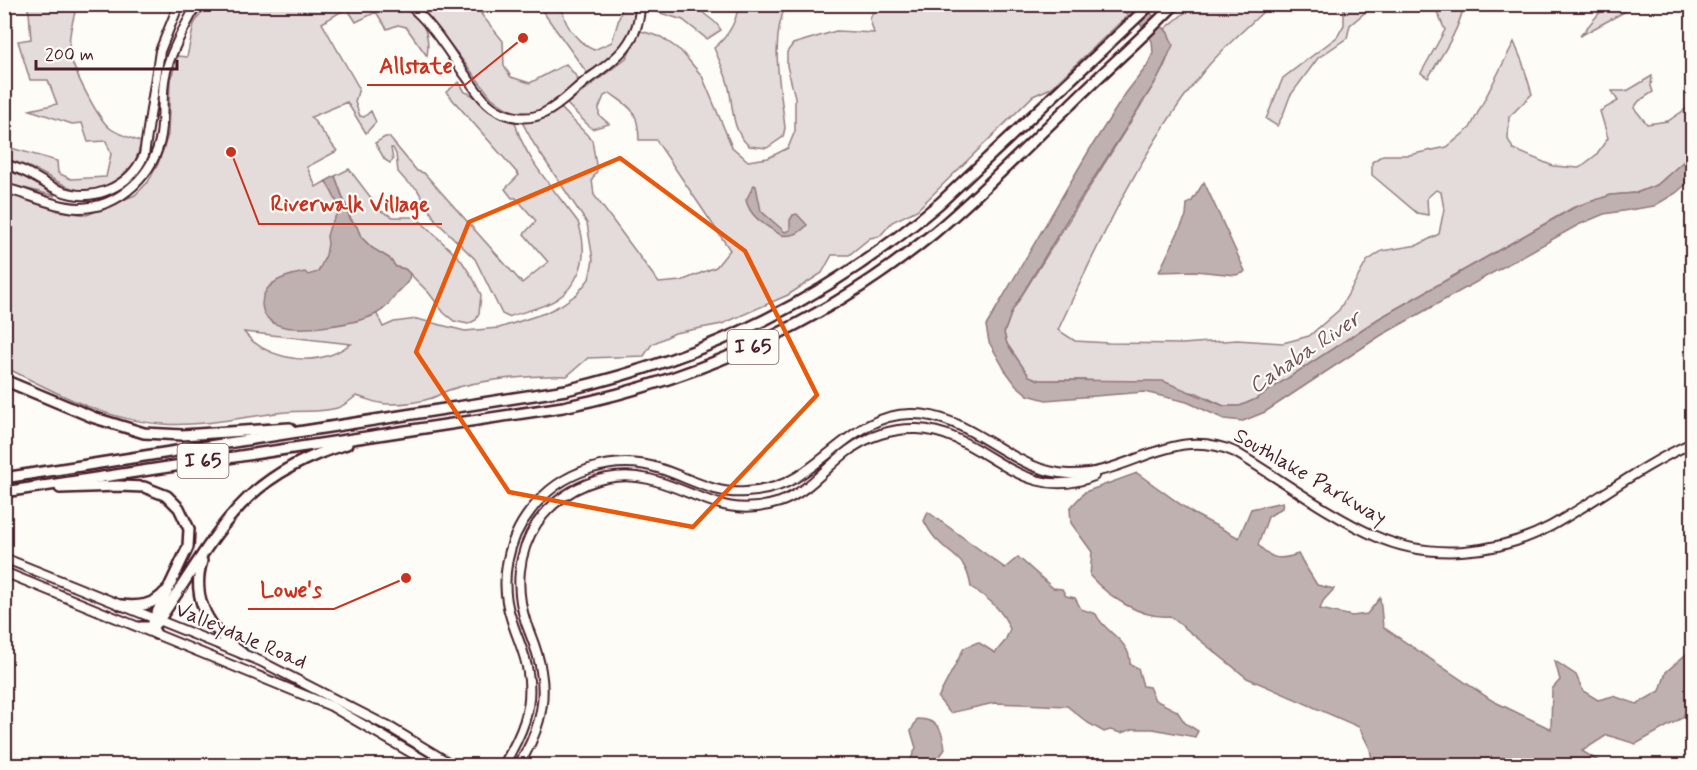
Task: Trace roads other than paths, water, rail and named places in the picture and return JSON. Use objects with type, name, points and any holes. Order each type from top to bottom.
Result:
[{"type":"highway","name":"I 65","points":[[4,478],[566,390],[650,368],[736,335],[816,293],[895,240],[940,203],[1151,4]]},
{"type":"highway","name":"I 65","points":[[4,492],[366,438],[607,398],[672,379],[750,348],[830,306],[910,252],[975,196],[1175,4]]},
{"type":"highway","points":[[4,380],[103,421],[144,433],[182,435],[329,427]]},
{"type":"highway","points":[[141,627],[155,625],[230,516],[267,481],[309,457],[366,438]]},
{"type":"highway","points":[[40,487],[133,486],[152,489],[167,496],[184,515],[189,530],[189,539],[184,557],[168,588],[155,625]]},
{"type":"highway","points":[[204,553],[199,579],[203,610],[221,636],[242,653]]},
{"type":"highway","points":[[121,605],[138,606],[151,603],[160,598],[168,588]]},
{"type":"street","points":[[4,165],[20,168],[53,188],[77,195],[103,192],[120,184],[129,176],[141,162],[144,154],[158,58],[179,4]]},
{"type":"street","points":[[4,188],[58,205],[78,208],[105,203],[122,195],[134,185],[150,166],[158,148],[167,68],[197,4]]},
{"type":"street","points":[[408,4],[433,30],[484,101],[500,112],[522,118],[538,116],[553,108],[581,84],[613,62],[635,34],[640,4]]},
{"type":"street","name":"Southlake Parkway","points":[[503,765],[522,732],[530,696],[528,671],[510,614],[506,582],[509,556],[523,521],[534,505],[565,479],[606,464],[626,463],[646,465],[729,492],[761,490],[783,484],[796,477],[845,439],[867,426],[885,418],[911,414],[934,415],[958,423],[1042,470],[1069,474],[1103,471]]},
{"type":"street","name":"Southlake Parkway","points":[[518,765],[535,735],[543,693],[541,671],[523,612],[519,582],[526,545],[534,528],[545,514],[567,494],[584,484],[601,479],[642,478],[716,504],[742,508],[782,501],[805,489],[855,446],[882,434],[907,429],[947,435],[967,444],[1015,474],[1033,480],[1065,483],[1083,480],[1177,445],[1197,442],[1217,445],[1234,452],[1336,515],[1377,537],[1408,546],[1467,551],[1511,543],[1540,531],[1692,443]]},
{"type":"street","name":"Valleydale Road","points":[[4,558],[121,605],[155,625],[331,706],[434,765]]},
{"type":"street","points":[[4,572],[141,627]]},
{"type":"street","points":[[506,582],[519,582]]},
{"type":"street","name":"Valleydale Road","points":[[155,625],[242,653],[356,710],[454,765]]},
{"type":"place","name":"Allstate","points":[[523,38]]},
{"type":"place","name":"Riverwalk Village","points":[[231,152]]},
{"type":"place","name":"Lowe's","points":[[406,578]]},
{"type":"water label","name":"Cahaba River","points":[[1305,353]]}]
